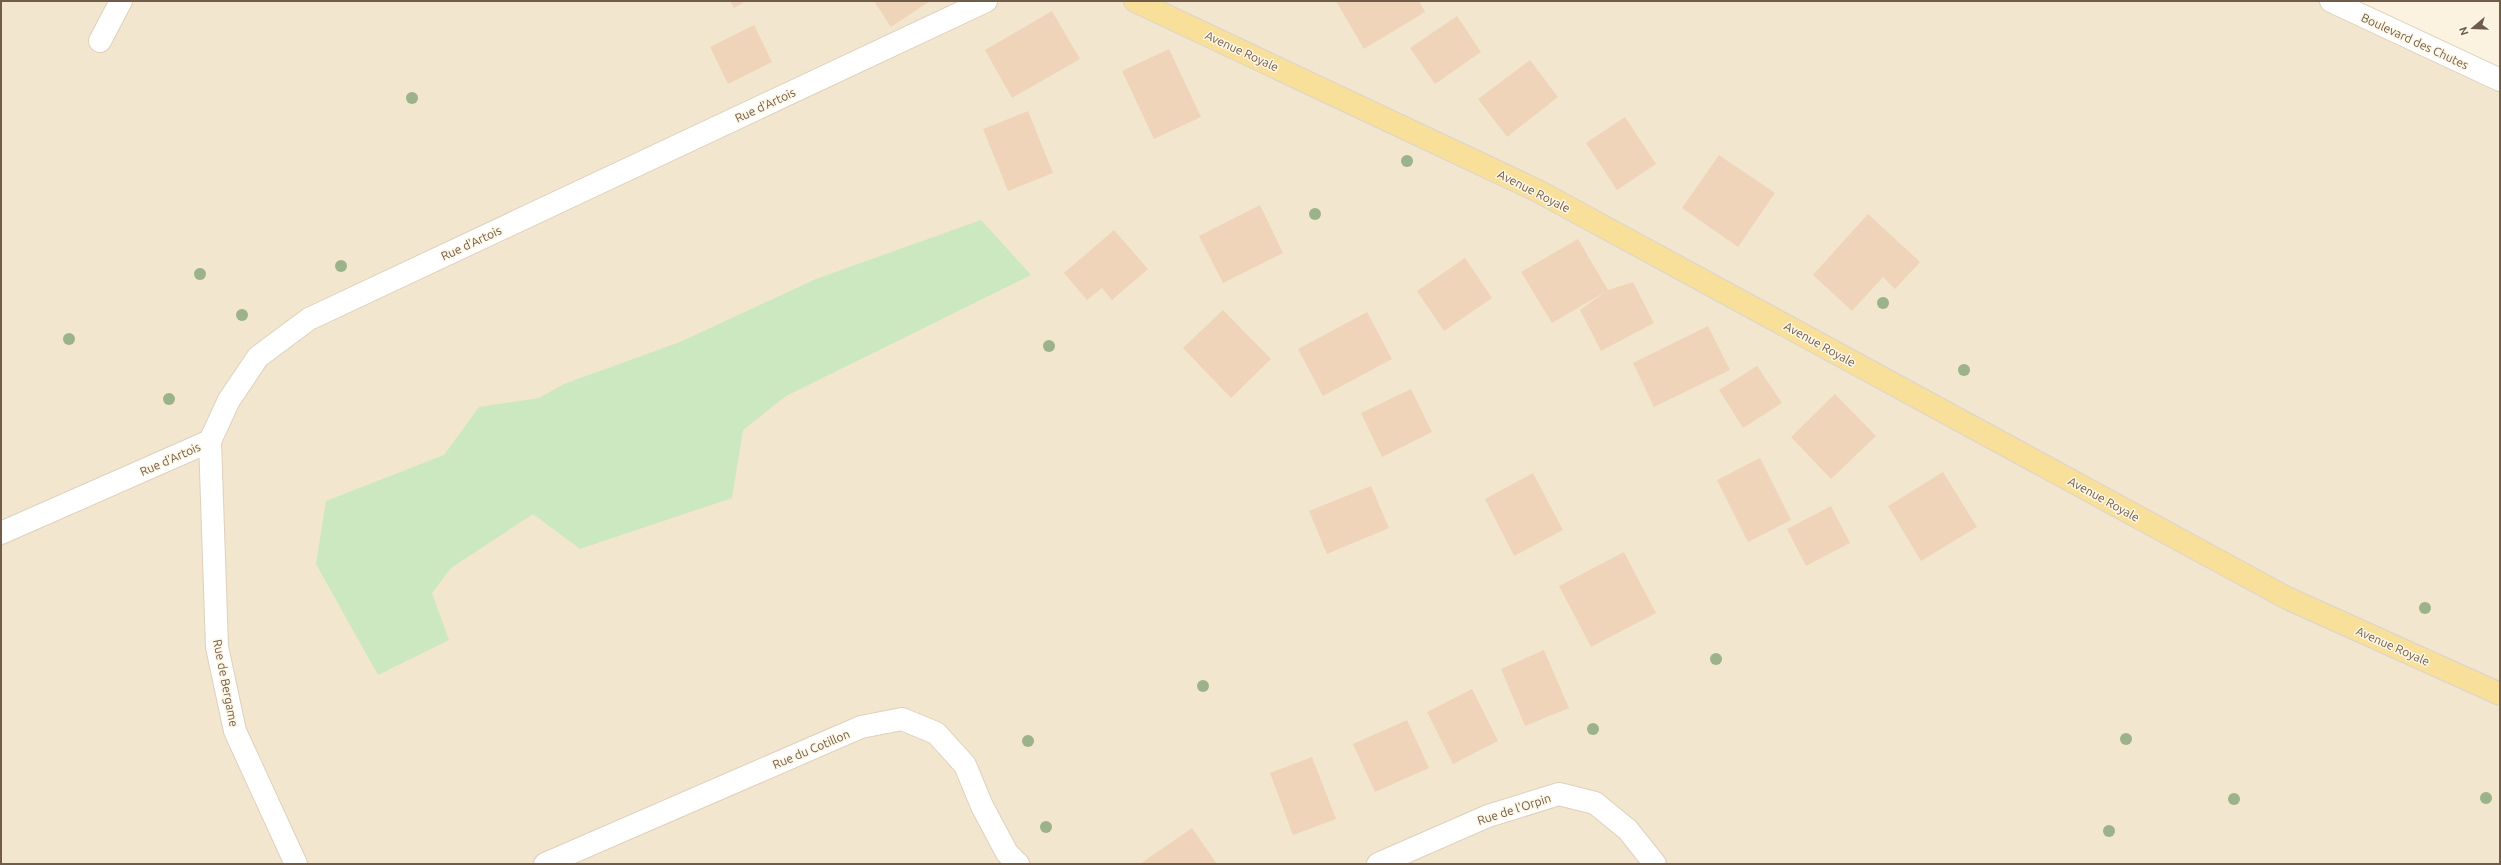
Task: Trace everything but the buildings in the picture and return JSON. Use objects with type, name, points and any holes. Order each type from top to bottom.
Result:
[{"type":"main road","name":"Avenue Royale","points":[[1135,1],[1538,191],[2287,598],[2500,694]]},
{"type":"street","points":[[100,40],[121,1]]},
{"type":"street","name":"Rue d'Artois","points":[[1,533],[210,441],[229,400],[258,357],[309,319],[986,1]]},
{"type":"street","name":"Boulevard des Chutes","points":[[2331,1],[2500,80]]},
{"type":"street","name":"Rue de Bergame","points":[[210,441],[217,647],[235,731],[296,864]]},
{"type":"street","name":"Rue du Cotillon","points":[[545,864],[861,727],[902,719],[936,733],[965,765],[982,806],[1007,853],[1018,864]]},
{"type":"street","name":"Rue de l'Orpin","points":[[1378,864],[1488,816],[1560,794],[1595,803],[1628,830],[1655,864]]},
{"type":"shaded area","points":[[1,1],[2343,1],[2500,72],[2500,864],[1,864]]},
{"type":"green space","points":[[981,220],[1031,275],[786,396],[743,430],[732,498],[580,549],[533,514],[451,568],[432,593],[449,640],[378,675],[316,564],[326,501],[444,455],[479,407],[539,398],[564,384],[680,342],[816,279]]}]
